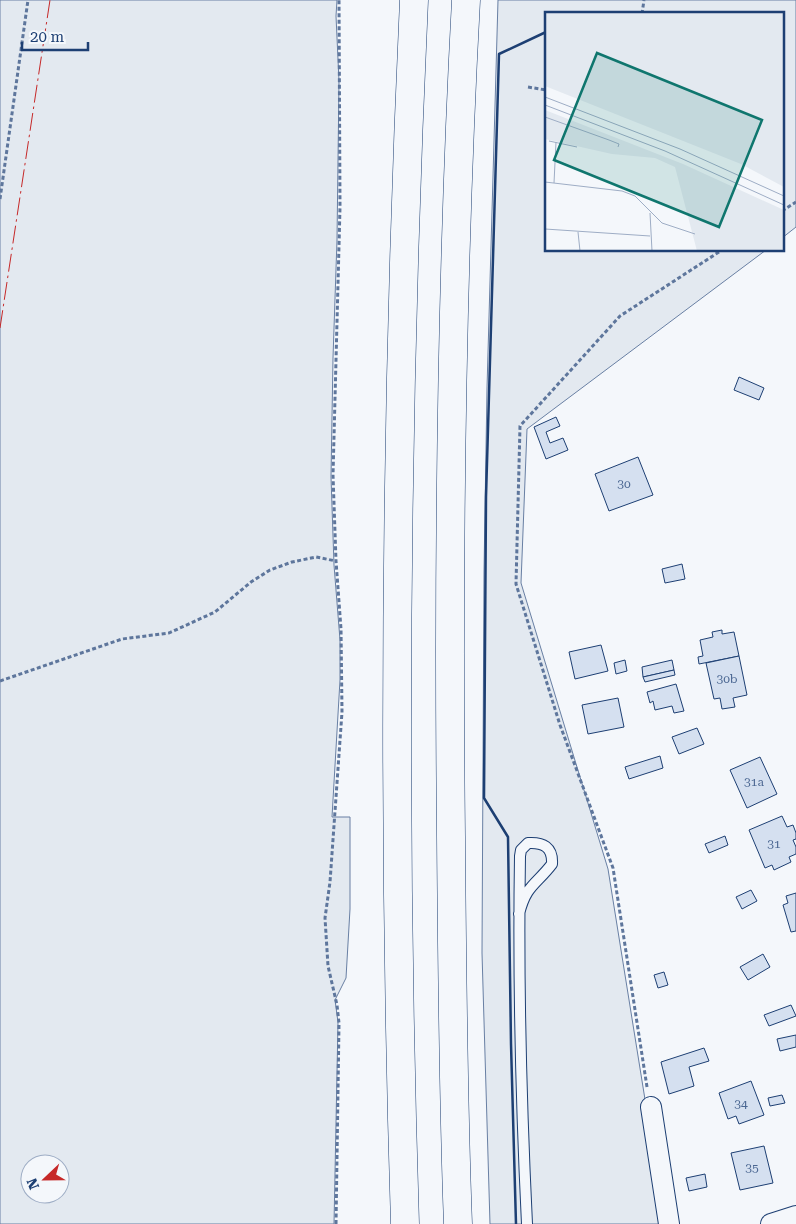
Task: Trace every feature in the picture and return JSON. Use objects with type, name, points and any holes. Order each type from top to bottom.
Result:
[{"type":"highway","points":[[405,1224],[398,919],[397,677],[400,425],[414,0]]},
{"type":"highway","points":[[458,1224],[449,714],[450,545],[466,0]]},
{"type":"street","points":[[651,1107],[669,1224]]},
{"type":"street","points":[[771,1224],[796,1216]]},
{"type":"lane","points":[[519,914],[527,891],[552,864],[550,851],[545,845],[528,843],[521,850],[519,914],[523,1134],[527,1224]]},
{"type":"path","points":[[0,199],[28,0]]},
{"type":"path","points":[[336,1224],[339,1023],[328,966],[325,918],[330,882],[342,712],[341,629],[332,475],[340,207],[339,0]]},
{"type":"path","points":[[528,87],[545,90]]},
{"type":"path","points":[[784,210],[796,202]]},
{"type":"path","points":[[651,1107],[613,868],[560,725],[516,584],[520,426],[620,316],[720,251]]},
{"type":"path","points":[[0,681],[122,639],[169,633],[215,612],[251,582],[270,570],[292,562],[316,557],[336,561]]},
{"type":"shaded area","points":[[0,0],[337,0],[339,81],[337,240],[331,477],[334,565],[340,640],[340,680],[332,817],[350,817],[350,909],[346,978],[335,1000],[338,1022],[334,1224],[0,1224]]},
{"type":"shaded area","points":[[498,0],[796,0],[796,227],[784,236],[784,12],[545,12],[545,251],[765,251],[527,429],[521,583],[608,869],[665,1224],[490,1224],[482,953],[487,388]]},
{"type":"building","points":[[739,377],[764,388],[759,400],[734,390]]},
{"type":"building","points":[[556,417],[560,426],[546,432],[550,443],[563,438],[568,450],[546,459],[534,427]]},
{"type":"building","points":[[638,457],[653,495],[609,511],[595,474]]},
{"type":"building","points":[[682,564],[685,579],[665,583],[662,569]]},
{"type":"building","points":[[722,630],[722,634],[734,632],[739,656],[699,664],[698,657],[703,656],[700,640],[713,637],[712,632]]},
{"type":"building","points":[[601,645],[608,671],[575,679],[569,652]]},
{"type":"building","points":[[739,656],[747,695],[733,698],[735,707],[722,709],[720,698],[714,699],[706,663]]},
{"type":"building","points":[[625,660],[627,671],[616,674],[614,663]]},
{"type":"building","points":[[672,660],[674,670],[643,677],[642,667]]},
{"type":"building","points":[[674,670],[675,675],[645,682],[643,677]]},
{"type":"building","points":[[676,684],[684,711],[674,713],[672,706],[655,710],[653,701],[650,703],[647,692]]},
{"type":"building","points":[[618,698],[624,727],[588,734],[582,705]]},
{"type":"building","points":[[697,728],[704,744],[679,754],[672,737]]},
{"type":"building","points":[[660,756],[663,768],[629,779],[625,767]]},
{"type":"building","points":[[760,757],[777,794],[747,808],[730,770]]},
{"type":"building","points":[[782,816],[787,827],[793,825],[796,833],[796,839],[793,840],[796,854],[789,857],[791,862],[774,870],[772,865],[765,868],[749,830]]},
{"type":"building","points":[[725,836],[728,845],[709,853],[705,844]]},
{"type":"building","points":[[751,890],[757,901],[742,909],[736,897]]},
{"type":"building","points":[[796,893],[796,931],[791,932],[783,905],[788,903],[786,896]]},
{"type":"building","points":[[763,954],[770,967],[748,980],[740,967]]},
{"type":"building","points":[[664,972],[668,985],[658,988],[654,975]]},
{"type":"building","points":[[791,1005],[796,1016],[769,1026],[764,1015]]},
{"type":"building","points":[[796,1035],[796,1047],[780,1051],[777,1039]]},
{"type":"building","points":[[704,1048],[709,1061],[689,1067],[694,1086],[669,1094],[661,1062]]},
{"type":"building","points":[[751,1081],[764,1115],[739,1124],[736,1116],[728,1119],[719,1093]]},
{"type":"building","points":[[782,1095],[785,1103],[770,1106],[768,1098]]},
{"type":"building","points":[[764,1146],[773,1183],[740,1190],[731,1153]]},
{"type":"building","points":[[705,1174],[707,1187],[689,1191],[686,1178]]},
{"type":"wall","points":[[516,1224],[508,837],[484,798],[486,497],[499,54],[545,32]]},
{"type":"power","points":[[0,328],[50,0]]}]
